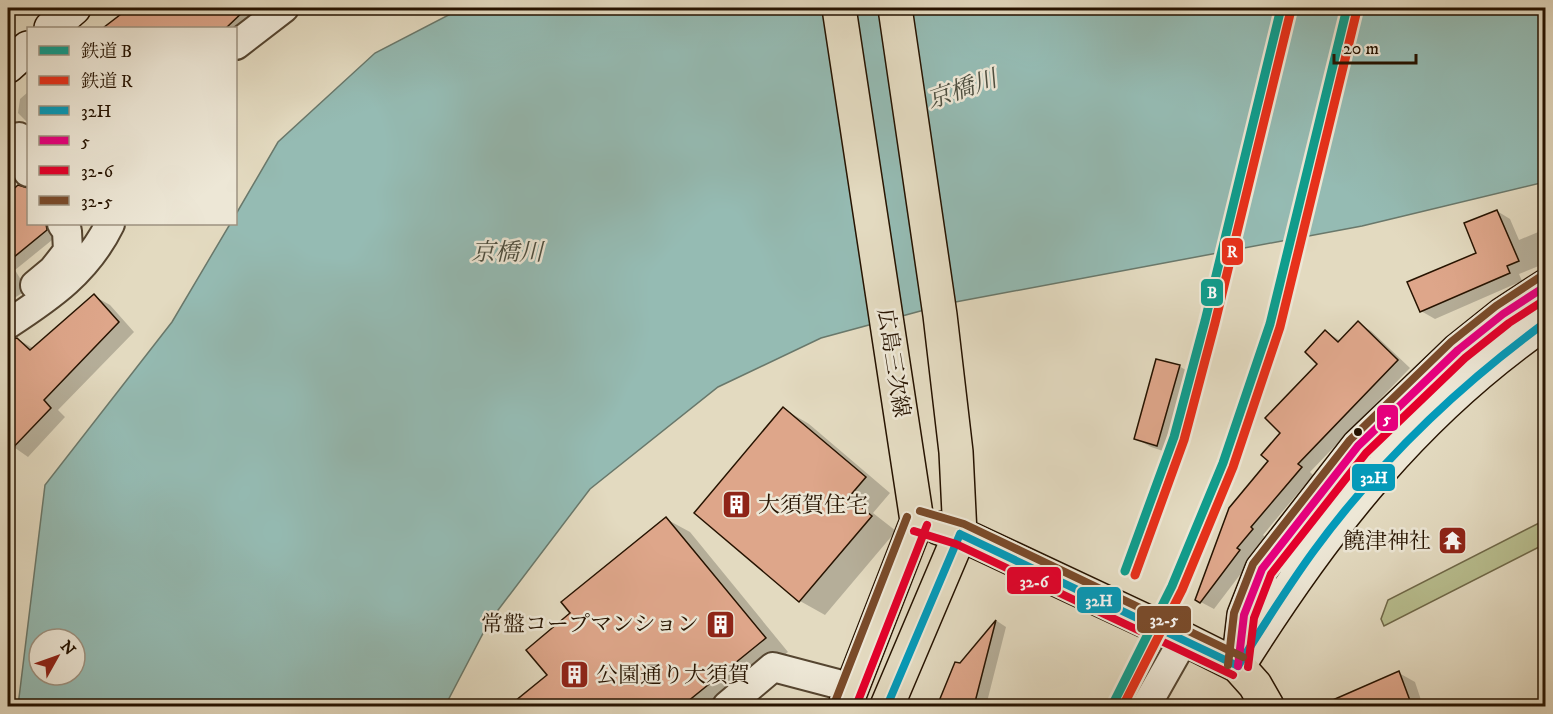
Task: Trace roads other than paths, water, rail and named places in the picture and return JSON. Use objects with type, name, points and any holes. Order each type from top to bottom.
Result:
[{"type":"main road","name":"広島三次線","points":[[839,8],[917,521],[849,697]]},
{"type":"main road","points":[[887,706],[960,534],[956,452],[940,315],[895,8]]},
{"type":"main road","points":[[917,521],[960,534],[1238,666],[1255,685],[1267,706]]},
{"type":"street","points":[[52,27],[74,8]]},
{"type":"street","points":[[237,44],[284,8]]},
{"type":"street","points":[[8,66],[27,49]]},
{"type":"street","points":[[18,135],[27,168]]},
{"type":"street","points":[[8,304],[53,270],[68,251],[67,231],[63,225]]},
{"type":"street","points":[[8,324],[51,296],[79,269],[101,228]]},
{"type":"street","points":[[1238,666],[1244,615],[1262,569],[1358,446],[1458,350],[1503,314],[1545,286]]},
{"type":"street","points":[[1238,666],[1288,588],[1334,525],[1381,468],[1435,412],[1478,374],[1545,322]]},
{"type":"street","points":[[1146,706],[1184,639]]},
{"type":"street","points":[[727,706],[773,667],[849,697]]},
{"type":"water","name":"京橋川","points":[[462,8],[1545,8],[1545,182],[1362,226],[950,303],[821,338],[718,387],[590,489],[489,622],[445,706],[18,706],[27,632],[27,687],[87,687],[87,627],[28,627],[45,485],[172,322],[229,225],[237,225],[237,212],[278,142],[375,53]]},
{"type":"rail line","name":"B","points":[[1125,571],[1174,437],[1205,321],[1281,8]]},
{"type":"rail line","name":"B","points":[[1112,706],[1172,586],[1223,463],[1270,324],[1347,8]]},
{"type":"rail line","name":"R","points":[[1135,575],[1184,440],[1215,323],[1291,10]]},
{"type":"rail line","name":"R","points":[[1123,706],[1182,590],[1233,467],[1280,327],[1357,10]]},
{"type":"place","name":"大須賀住宅","points":[[737,505]]},
{"type":"place","name":"饒津神社","points":[[1452,541]]},
{"type":"place","name":"常盤コープマンション","points":[[720,624]]},
{"type":"place","name":"公園通り大須賀","points":[[575,675]]}]
